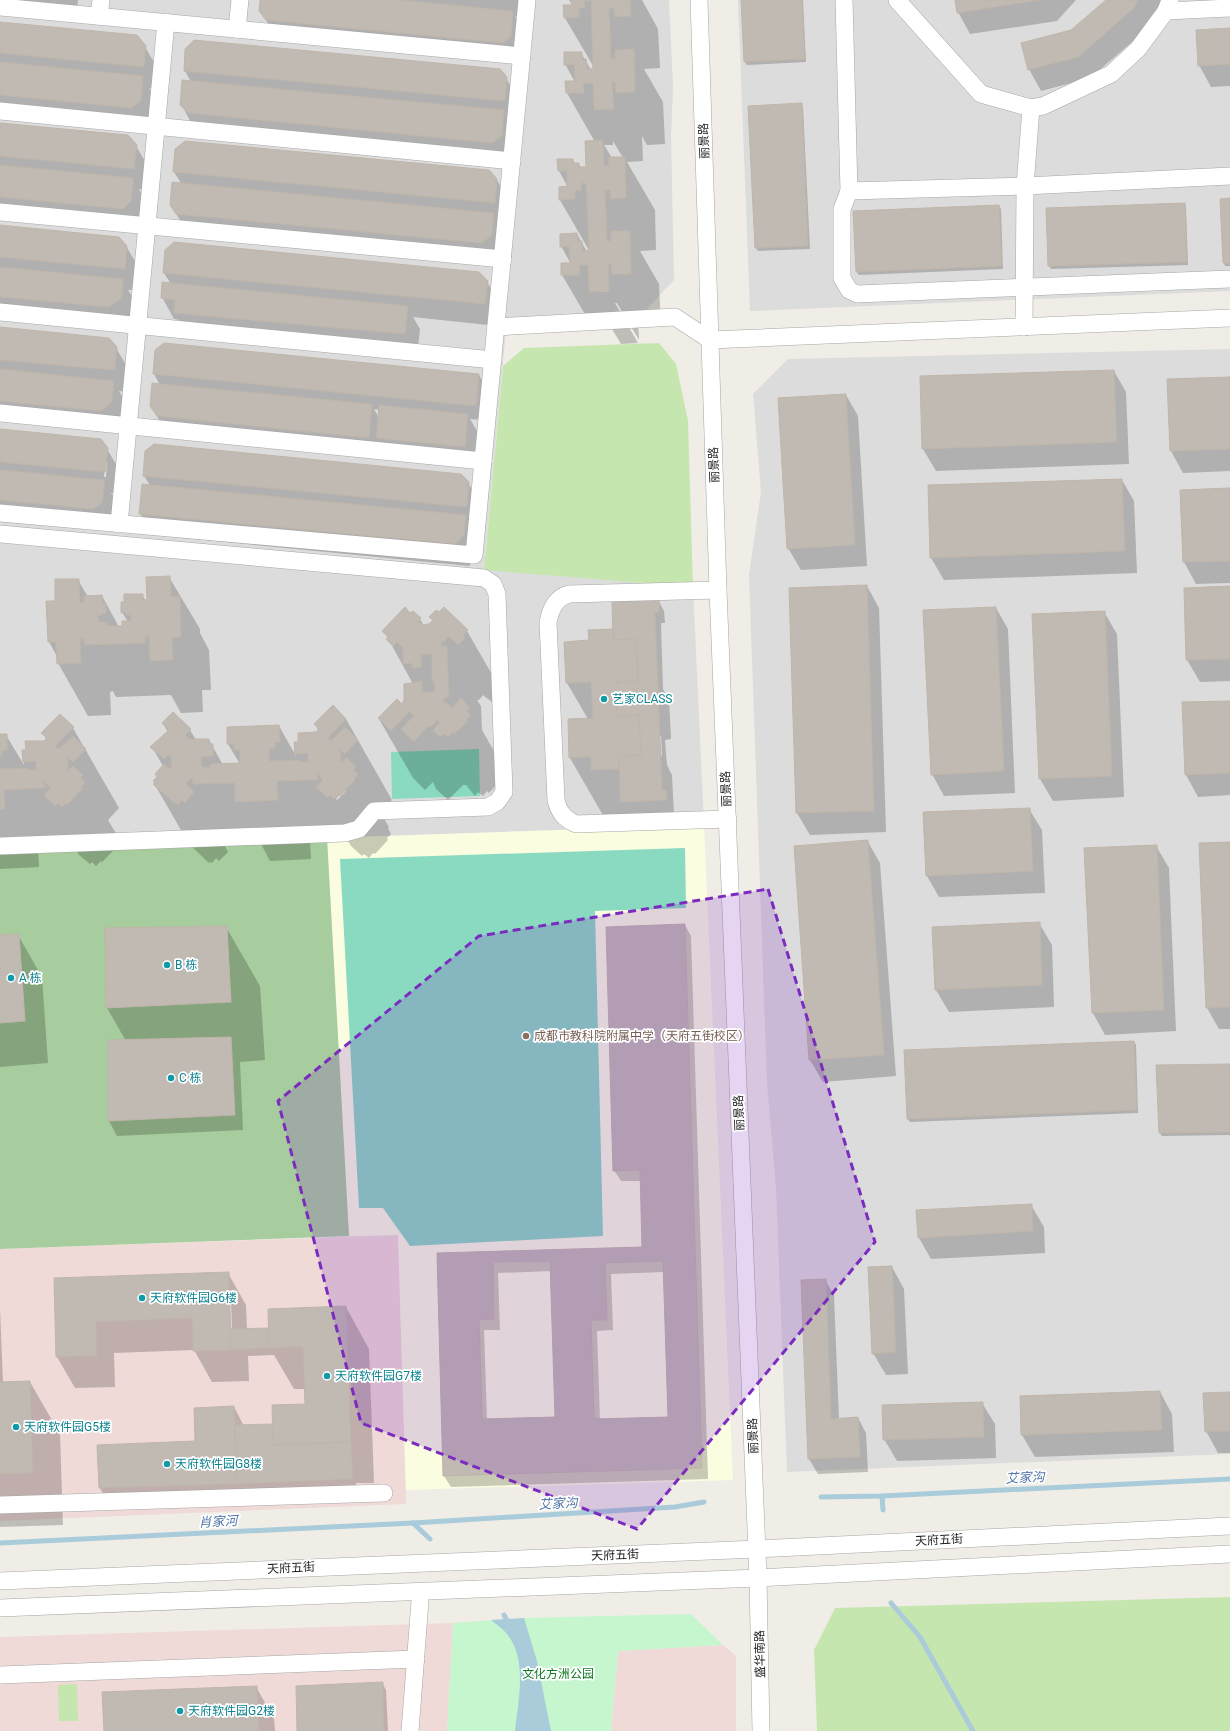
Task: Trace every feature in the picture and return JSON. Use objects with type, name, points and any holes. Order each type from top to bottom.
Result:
[{"type":"street","points":[[237,29],[240,0]]},
{"type":"street","points":[[0,513],[474,555],[527,0]]},
{"type":"street","name":"丽景路","points":[[699,0],[718,590],[758,1578]]},
{"type":"street","points":[[844,0],[849,191],[842,209],[842,278],[849,290],[857,294],[1230,279]]},
{"type":"street","points":[[896,0],[981,94],[1031,108],[1043,106],[1111,74],[1138,49],[1168,6],[1230,8]]},
{"type":"street","points":[[0,7],[100,8],[166,22],[522,56]]},
{"type":"street","points":[[120,524],[166,22]]},
{"type":"street","points":[[1024,327],[1025,186],[1031,108]]},
{"type":"street","points":[[0,111],[512,161]]},
{"type":"street","points":[[849,191],[1025,186],[1230,176]]},
{"type":"street","points":[[0,212],[502,259]]},
{"type":"street","points":[[0,312],[493,360]]},
{"type":"street","points":[[496,327],[675,316],[710,340],[1230,318]]},
{"type":"street","points":[[0,413],[483,461]]},
{"type":"street","points":[[0,534],[484,578],[493,584],[497,594],[504,792],[498,802],[488,807],[374,811],[359,829],[345,833],[0,846]]},
{"type":"street","points":[[718,590],[569,594],[562,596],[557,600],[550,613],[548,622],[556,800],[557,808],[562,815],[568,821],[576,824],[728,819]]},
{"type":"street","points":[[0,1505],[384,1493]]},
{"type":"street","name":"天府五街","points":[[0,1581],[757,1549],[1230,1526]]},
{"type":"street","points":[[0,1608],[758,1578],[1230,1554]]},
{"type":"street","name":"盛华南路","points":[[758,1578],[761,1731]]},
{"type":"street","points":[[410,1731],[420,1602]]},
{"type":"street","points":[[0,1675],[416,1660]]},
{"type":"highlighted area","points":[[768,889],[875,1242],[637,1529],[361,1423],[278,1101],[479,936]]},
{"type":"shaded area","points":[[0,0],[669,0],[673,87],[671,136],[674,280],[643,313],[507,319],[484,569],[693,587],[704,825],[327,838],[0,855]]},
{"type":"shaded area","points":[[738,0],[1230,0],[1230,291],[750,311]]},
{"type":"shaded area","points":[[1230,349],[1230,1454],[787,1472],[776,1188],[767,1083],[749,575],[761,492],[753,394],[788,359]]},
{"type":"shaded area","name":"成都市教科院附属中学（天府五街校区）","points":[[704,825],[733,1480],[406,1490],[398,1235],[349,1236],[327,838]]},
{"type":"shaded area","points":[[398,1235],[406,1504],[0,1521],[0,1249]]},
{"type":"shaded area","points":[[453,1623],[447,1731],[0,1731],[0,1637]]},
{"type":"shaded area","points":[[723,1645],[736,1656],[736,1731],[611,1731],[618,1651]]},
{"type":"green space","points":[[659,343],[676,364],[688,421],[693,587],[484,570],[503,366],[524,348]]},
{"type":"green space","points":[[479,749],[480,796],[392,799],[391,752]]},
{"type":"green space","points":[[327,838],[349,1236],[0,1249],[0,855]]},
{"type":"green space","points":[[685,848],[686,908],[595,911],[603,1236],[410,1246],[383,1208],[359,1208],[340,859]]},
{"type":"green space","points":[[1230,1597],[1230,1731],[817,1731],[814,1650],[835,1608]]},
{"type":"green space","name":"文化方洲公园","points":[[691,1614],[723,1645],[618,1651],[611,1731],[447,1731],[453,1623],[524,1618]]},
{"type":"green space","points":[[77,1684],[78,1721],[59,1721],[58,1685]]},
{"type":"water","points":[[524,1618],[537,1661],[551,1731],[515,1731],[520,1681],[518,1656],[507,1634],[491,1620]]},
{"type":"building","points":[[260,0],[399,0],[513,11],[511,37],[502,43],[266,20],[259,11]]},
{"type":"building","points":[[571,0],[630,0],[631,16],[615,17],[614,8],[609,8],[611,59],[615,59],[615,50],[634,49],[635,92],[616,93],[615,82],[612,83],[614,109],[594,110],[593,83],[583,84],[584,93],[566,93],[565,81],[575,81],[574,64],[564,65],[564,52],[582,52],[582,59],[586,59],[587,69],[593,69],[591,1],[584,1],[585,8],[579,8],[579,17],[564,18],[563,5],[572,5]]},
{"type":"building","points":[[741,0],[802,0],[805,59],[744,62]]},
{"type":"building","points":[[955,0],[1039,0],[957,13]]},
{"type":"building","points":[[1106,0],[1138,0],[1134,8],[1078,57],[1028,70],[1021,43],[1071,30]]},
{"type":"building","points":[[0,22],[137,35],[146,46],[144,67],[0,53]]},
{"type":"building","points":[[1230,28],[1230,64],[1198,66],[1196,30]]},
{"type":"building","points":[[194,40],[500,69],[507,77],[505,101],[184,71],[185,49]]},
{"type":"building","points":[[0,62],[143,76],[141,101],[131,108],[0,95]]},
{"type":"building","points":[[182,80],[504,110],[502,136],[492,143],[188,113],[180,105]]},
{"type":"building","points":[[802,103],[808,246],[755,248],[748,106]]},
{"type":"building","points":[[0,123],[128,135],[137,145],[134,169],[0,156]]},
{"type":"building","points":[[603,140],[604,166],[609,166],[608,157],[625,157],[626,198],[611,199],[610,190],[605,190],[607,241],[611,241],[611,231],[630,231],[631,274],[612,274],[611,264],[608,264],[609,291],[589,292],[588,265],[579,265],[580,275],[561,275],[561,263],[570,263],[569,246],[560,247],[560,234],[577,233],[578,241],[582,241],[583,251],[589,250],[586,183],[581,183],[581,190],[575,190],[575,199],[559,200],[559,187],[567,186],[567,171],[558,171],[557,159],[573,159],[573,163],[579,163],[579,167],[586,167],[585,141]]},
{"type":"building","points":[[185,141],[489,170],[497,179],[495,203],[173,172],[175,149]]},
{"type":"building","points":[[0,165],[134,178],[131,201],[123,209],[0,197]]},
{"type":"building","points":[[172,182],[494,213],[492,235],[482,243],[176,214],[170,205]]},
{"type":"building","points":[[1230,198],[1230,263],[1223,263],[1220,199]]},
{"type":"building","points":[[1185,203],[1187,262],[1048,266],[1046,208]]},
{"type":"building","points":[[999,205],[1002,266],[856,272],[853,211]]},
{"type":"building","points":[[0,225],[119,237],[127,246],[125,269],[0,257]]},
{"type":"building","points":[[174,242],[479,272],[488,281],[485,304],[163,273],[165,250]]},
{"type":"building","points":[[0,267],[123,279],[122,298],[109,307],[0,297]]},
{"type":"building","points":[[162,282],[408,306],[405,334],[174,313],[175,300],[161,298]]},
{"type":"building","points":[[0,327],[109,338],[117,347],[115,370],[0,360]]},
{"type":"building","points":[[164,343],[479,374],[476,406],[153,374],[155,350]]},
{"type":"building","points":[[0,369],[114,381],[112,402],[101,411],[0,401]]},
{"type":"building","points":[[1114,370],[1117,442],[922,449],[920,376]]},
{"type":"building","points":[[1230,377],[1230,449],[1170,451],[1167,379]]},
{"type":"building","points":[[152,383],[372,404],[369,438],[157,416],[150,406]]},
{"type":"building","points":[[846,394],[855,545],[787,549],[778,398]]},
{"type":"building","points":[[379,405],[468,414],[465,447],[376,438]]},
{"type":"building","points":[[0,429],[101,439],[108,448],[105,472],[0,462]]},
{"type":"building","points":[[154,444],[461,474],[469,482],[467,507],[143,476],[145,451]]},
{"type":"building","points":[[0,470],[105,480],[102,503],[93,509],[0,500]]},
{"type":"building","points":[[1122,479],[1125,551],[930,558],[928,485]]},
{"type":"building","points":[[142,484],[466,515],[464,535],[456,544],[139,514]]},
{"type":"building","points":[[1230,488],[1230,561],[1183,562],[1180,490]]},
{"type":"building","points":[[170,576],[171,597],[180,596],[181,637],[172,638],[173,660],[150,661],[149,636],[145,637],[145,643],[85,645],[84,639],[80,639],[81,663],[57,664],[56,642],[48,642],[46,601],[55,601],[55,579],[79,579],[80,603],[84,603],[84,596],[102,595],[103,603],[106,603],[106,613],[102,613],[102,615],[98,616],[98,622],[107,622],[107,626],[122,626],[122,621],[131,621],[131,615],[126,615],[126,612],[121,613],[121,602],[124,602],[124,594],[143,594],[143,600],[147,600],[146,577]]},
{"type":"building","points":[[867,585],[874,811],[796,813],[789,588]]},
{"type":"building","points":[[1230,586],[1230,659],[1186,660],[1184,588]]},
{"type":"building","points":[[659,599],[659,612],[655,612],[662,790],[666,790],[667,800],[620,802],[619,756],[641,755],[639,715],[617,716],[616,682],[638,681],[636,639],[613,640],[612,601]]},
{"type":"building","points":[[405,607],[410,613],[413,611],[421,618],[418,621],[422,625],[429,624],[433,620],[429,617],[436,610],[439,612],[444,607],[468,630],[463,635],[465,638],[458,645],[449,636],[445,641],[441,641],[441,646],[447,646],[449,697],[444,698],[443,703],[447,703],[452,708],[461,698],[470,708],[467,711],[471,715],[467,719],[468,721],[454,734],[452,733],[448,737],[444,734],[440,737],[433,730],[440,722],[437,720],[431,727],[428,726],[414,742],[401,729],[414,716],[409,712],[391,731],[378,718],[397,699],[402,704],[404,700],[404,684],[422,681],[422,692],[435,692],[434,681],[432,681],[432,654],[421,655],[421,667],[412,668],[412,663],[403,664],[403,648],[397,642],[393,646],[386,639],[388,637],[382,631]]},
{"type":"building","points":[[996,607],[1004,771],[931,775],[923,610]]},
{"type":"building","points":[[1105,611],[1112,776],[1039,779],[1032,614]]},
{"type":"building","name":"艺家CLASS","points":[[613,629],[613,640],[636,639],[638,681],[616,682],[617,716],[639,715],[641,755],[619,756],[619,769],[591,770],[591,757],[569,758],[568,719],[593,718],[591,682],[566,683],[564,642],[589,640],[588,630]]},
{"type":"building","points":[[1230,701],[1230,773],[1185,775],[1182,702]]},
{"type":"building","points":[[333,705],[346,719],[328,738],[331,741],[345,727],[358,740],[345,754],[340,749],[341,763],[346,757],[356,767],[353,770],[358,774],[354,779],[355,780],[340,796],[339,794],[334,799],[330,795],[328,798],[316,787],[323,780],[317,773],[317,780],[277,781],[278,800],[235,802],[235,783],[193,784],[192,777],[186,784],[194,792],[185,803],[182,800],[178,805],[153,784],[155,783],[153,781],[157,777],[155,774],[164,764],[169,769],[172,766],[171,757],[168,755],[164,759],[150,747],[169,730],[162,723],[173,712],[191,729],[185,735],[189,739],[209,739],[209,744],[213,744],[213,756],[201,757],[202,767],[210,767],[210,764],[240,763],[240,750],[234,750],[234,744],[227,744],[227,727],[279,725],[280,742],[275,742],[275,748],[269,748],[269,761],[299,760],[299,762],[308,762],[308,753],[295,754],[294,742],[298,742],[298,733],[316,732],[319,729],[314,724]]},
{"type":"building","points":[[60,714],[74,727],[55,746],[59,749],[73,736],[86,749],[73,762],[68,757],[68,771],[73,766],[83,775],[81,778],[85,783],[81,787],[83,788],[68,804],[66,803],[62,807],[58,803],[55,806],[44,795],[51,788],[44,781],[45,788],[4,790],[5,809],[0,809],[0,769],[27,768],[27,770],[36,770],[36,761],[23,762],[22,750],[26,750],[25,741],[44,741],[47,738],[41,733]]},
{"type":"building","points":[[0,734],[7,734],[7,750],[2,750],[2,756],[0,756]]},
{"type":"building","points":[[1030,808],[1033,871],[926,876],[923,812]]},
{"type":"building","points":[[868,840],[884,1055],[809,1060],[794,846]]},
{"type":"building","points":[[1230,842],[1230,1007],[1206,1008],[1199,843]]},
{"type":"building","points":[[1157,845],[1164,1010],[1092,1013],[1084,848]]},
{"type":"building","points":[[1040,922],[1042,985],[935,990],[932,927]]},
{"type":"building","points":[[685,924],[702,1468],[443,1476],[437,1253],[642,1247],[640,1170],[613,1171],[606,927]],"holes":[[[550,1261],[555,1417],[482,1419],[479,1320],[494,1319],[493,1262]],[[663,1261],[668,1417],[594,1419],[591,1320],[607,1320],[605,1263]]]},
{"type":"building","name":"B 栋","points":[[227,926],[231,1002],[106,1008],[105,928]]},
{"type":"building","name":"A 栋","points":[[19,934],[25,1021],[0,1023],[0,935]]},
{"type":"building","name":"C 栋","points":[[231,1037],[235,1115],[108,1121],[108,1040]]},
{"type":"building","points":[[1134,1041],[1137,1110],[907,1119],[904,1050]]},
{"type":"building","points":[[1230,1064],[1230,1132],[1159,1133],[1156,1065]]},
{"type":"building","points":[[1032,1204],[1033,1231],[918,1238],[916,1210]]},
{"type":"building","points":[[892,1266],[896,1352],[872,1354],[868,1267]]},
{"type":"building","name":"天府软件园G6楼","points":[[229,1272],[231,1350],[193,1351],[192,1318],[96,1322],[97,1356],[56,1357],[54,1278]]},
{"type":"building","points":[[826,1279],[831,1419],[858,1417],[860,1457],[808,1459],[801,1280]]},
{"type":"building","name":"天府软件园G7楼","points":[[346,1306],[351,1442],[273,1445],[272,1405],[305,1404],[303,1347],[269,1348],[268,1309]]},
{"type":"building","points":[[269,1328],[269,1348],[231,1350],[230,1329]]},
{"type":"building","name":"天府软件园G5楼","points":[[30,1381],[33,1473],[0,1474],[0,1382]]},
{"type":"building","points":[[1160,1391],[1162,1430],[1021,1435],[1020,1396]]},
{"type":"building","points":[[1230,1392],[1230,1431],[1205,1432],[1203,1393]]},
{"type":"building","points":[[983,1402],[984,1437],[883,1440],[882,1405]]},
{"type":"building","name":"天府软件园G8楼","points":[[234,1406],[237,1484],[99,1488],[97,1445],[195,1441],[194,1408]]},
{"type":"building","points":[[273,1424],[273,1445],[351,1442],[353,1479],[237,1484],[235,1425]]},
{"type":"building","points":[[383,1682],[384,1731],[297,1731],[296,1686]]},
{"type":"building","name":"天府软件园G2楼","points":[[257,1686],[259,1731],[104,1731],[102,1692]]},
{"type":"waterway","name":"艾家沟","points":[[821,1497],[882,1496],[1230,1479]]},
{"type":"waterway","points":[[882,1496],[883,1510]]},
{"type":"waterway","name":"肖家河","points":[[0,1543],[413,1523],[675,1507],[704,1502]]},
{"type":"waterway","name":"肖家河","points":[[413,1523],[430,1539]]},
{"type":"waterway","points":[[891,1603],[920,1637],[973,1731]]},
{"type":"waterway","name":"肖家河","points":[[504,1615],[509,1624]]},
{"type":"place","name":"艺家CLASS","points":[[604,699]]},
{"type":"place","name":"B 栋","points":[[167,965]]},
{"type":"place","name":"A 栋","points":[[11,978]]},
{"type":"place","name":"成都市教科院附属中学（天府五街校区）","points":[[526,1036]]},
{"type":"place","name":"C 栋","points":[[171,1078]]},
{"type":"place","name":"天府软件园G6楼","points":[[142,1298]]},
{"type":"place","name":"天府软件园G7楼","points":[[327,1376]]},
{"type":"place","name":"天府软件园G5楼","points":[[16,1427]]},
{"type":"place","name":"天府软件园G8楼","points":[[167,1464]]},
{"type":"place","name":"天府软件园G2楼","points":[[180,1711]]}]
